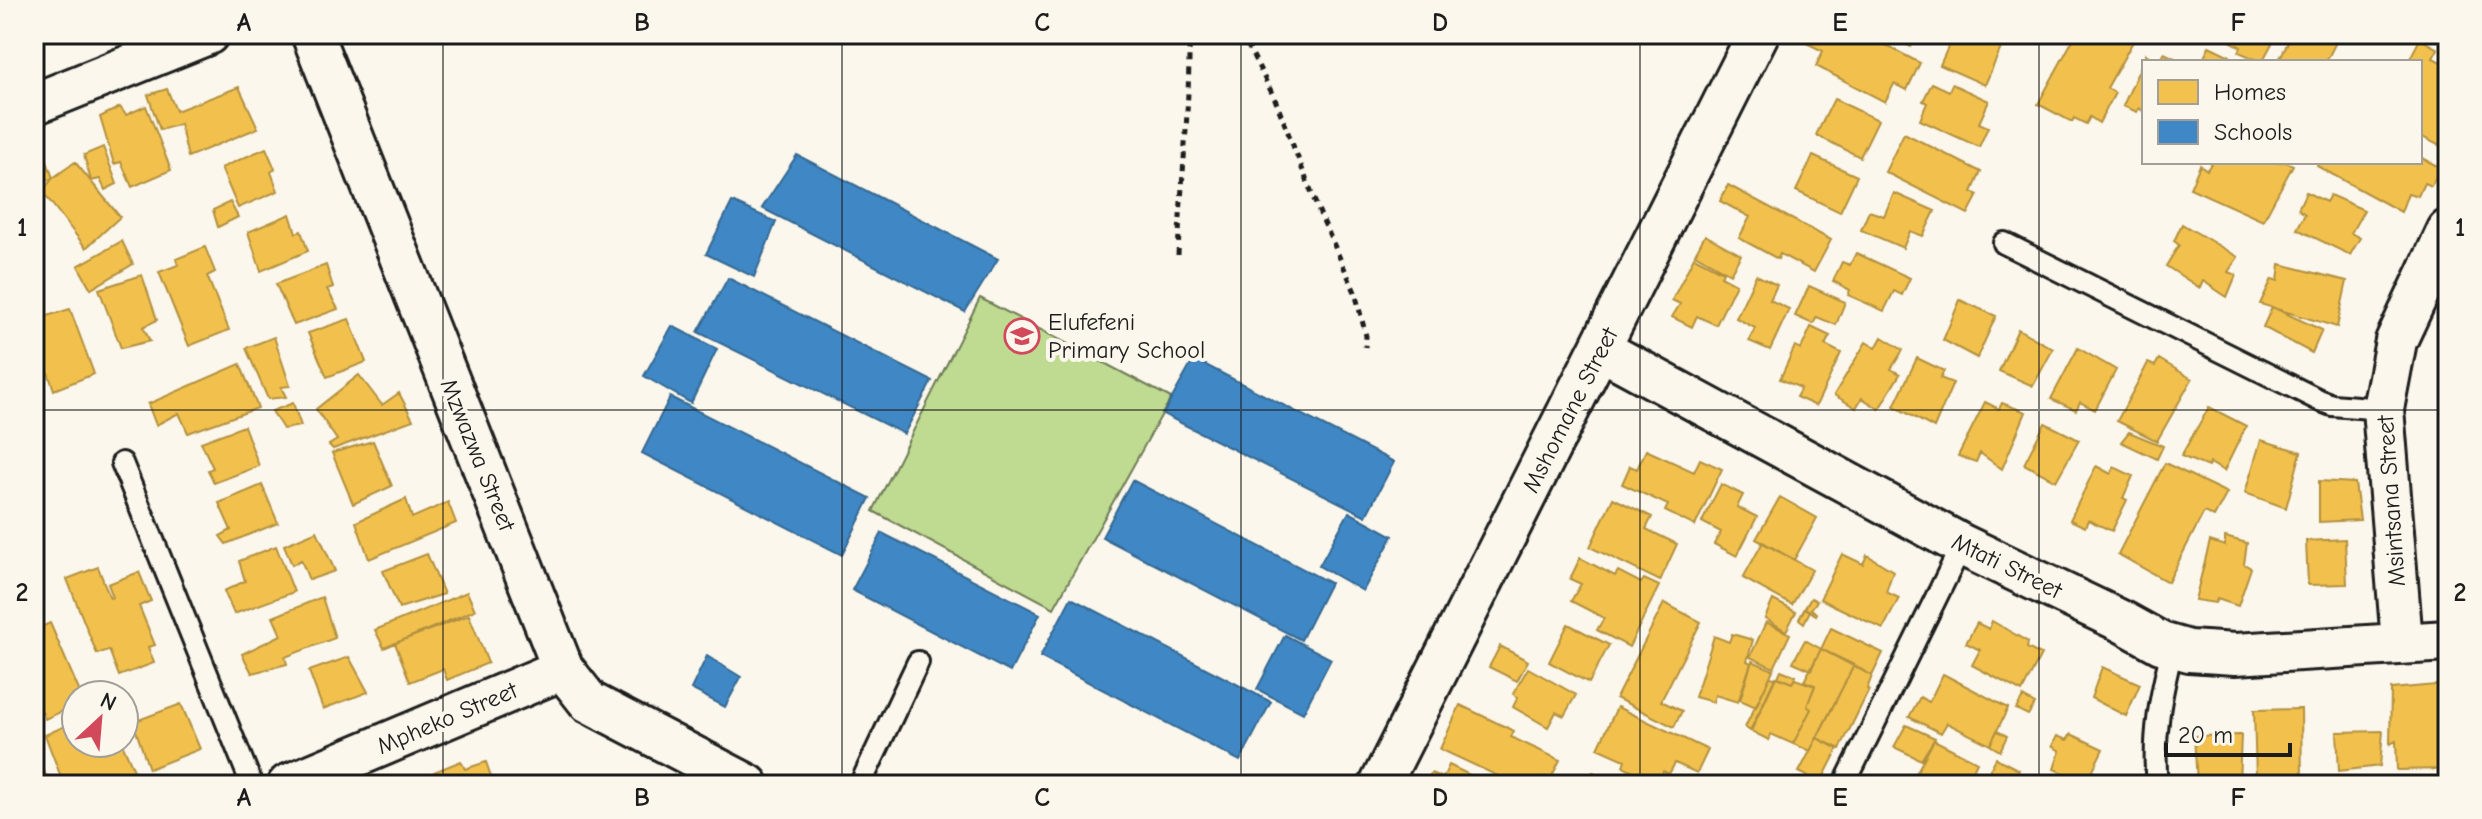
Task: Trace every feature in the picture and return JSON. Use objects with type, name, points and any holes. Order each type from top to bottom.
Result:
[{"type":"street","points":[[34,104],[208,34]]},
{"type":"street","name":"Mzwazwa Street","points":[[312,34],[563,669],[589,702],[748,785]]},
{"type":"street","name":"Mshomane Street","points":[[1380,785],[1758,34]]},
{"type":"street","name":"Msintsana Street","points":[[2402,642],[2383,409],[2396,341],[2448,230]]},
{"type":"street","name":"Mtati Street","points":[[1600,349],[1962,545],[2161,643],[2189,651],[2235,654],[2448,641]]},
{"type":"street","name":"Mpheko Street","points":[[288,785],[563,669]]},
{"type":"lane","points":[[2004,243],[2319,400],[2332,405],[2383,409]]},
{"type":"lane","points":[[122,463],[252,785]]},
{"type":"lane","points":[[1844,785],[1962,545]]},
{"type":"lane","points":[[2157,785],[2154,757],[2156,724],[2173,646]]},
{"type":"lane","points":[[860,785],[918,662]]},
{"type":"path","points":[[1178,255],[1180,186],[1190,80],[1189,34]]},
{"type":"path","points":[[1242,34],[1275,99],[1317,207],[1355,292],[1366,336],[1365,347]]},
{"type":"green space","points":[[980,298],[1171,398],[1054,608],[873,511]]},
{"type":"building: Homes","points":[[1796,34],[1864,34],[1920,63],[1907,90],[1894,84],[1885,102],[1816,66],[1823,51],[1794,37]]},
{"type":"building: Homes","points":[[1884,34],[1917,34],[1911,47]]},
{"type":"building: Homes","points":[[1954,34],[1970,34],[2001,48],[1985,85],[1940,65]]},
{"type":"building: Homes","points":[[2076,34],[2127,34],[2135,38],[2107,88],[2115,93],[2099,123],[2090,117],[2086,124],[2074,118],[2072,122],[2038,104]]},
{"type":"building: Homes","points":[[2227,34],[2277,34],[2263,60],[2239,52],[2241,47],[2225,38]]},
{"type":"building: Homes","points":[[2292,34],[2340,34],[2327,60],[2279,60]]},
{"type":"building: Homes","points":[[2420,39],[2438,49],[2433,58],[2445,64],[2443,72],[2448,74],[2448,127],[2438,145],[2422,137],[2422,60],[2409,60]]},
{"type":"building: Homes","points":[[2209,46],[2230,56],[2228,60],[2203,60]]},
{"type":"building: Homes","points":[[2164,53],[2179,60],[2161,60]]},
{"type":"building: Homes","points":[[2142,63],[2142,110],[2139,108],[2137,112],[2123,106]]},
{"type":"building: Homes","points":[[1932,83],[1949,91],[1952,84],[1989,101],[1979,123],[1988,127],[1979,147],[1920,120],[1927,103],[1923,101]]},
{"type":"building: Homes","points":[[239,87],[258,128],[188,157],[180,124],[160,130],[148,95],[167,89],[176,111]]},
{"type":"building: Homes","points":[[1834,99],[1878,120],[1860,157],[1816,135]]},
{"type":"building: Homes","points":[[146,106],[171,170],[132,187],[121,162],[114,164],[100,117],[120,107],[126,115]]},
{"type":"building: Homes","points":[[1904,133],[1981,172],[1972,192],[1978,195],[1968,214],[1885,172]]},
{"type":"building: Homes","points":[[41,145],[53,178],[34,185],[34,147]]},
{"type":"building: Homes","points":[[103,147],[117,184],[105,190],[100,179],[91,181],[84,155]]},
{"type":"building: Homes","points":[[266,148],[275,169],[271,172],[278,191],[238,208],[221,168]]},
{"type":"building: Homes","points":[[1813,156],[1857,176],[1840,212],[1796,191]]},
{"type":"building: Homes","points":[[2422,158],[2441,168],[2431,186],[2424,183],[2418,196],[2408,193],[2401,212],[2317,166],[2422,164]]},
{"type":"building: Homes","points":[[75,162],[120,217],[86,248],[42,191],[53,178]]},
{"type":"building: Homes","points":[[2211,164],[2293,165],[2263,221],[2190,188],[2200,165],[2207,170]]},
{"type":"building: Homes","points":[[1728,185],[1831,240],[1814,272],[1780,254],[1778,259],[1739,238],[1750,217],[1720,201]]},
{"type":"building: Homes","points":[[2306,192],[2326,202],[2330,195],[2364,210],[2351,233],[2360,238],[2350,255],[2297,229],[2305,214],[2298,209]]},
{"type":"building: Homes","points":[[1894,193],[1935,211],[1923,236],[1910,231],[1903,248],[1861,230],[1869,211],[1884,216]]},
{"type":"building: Homes","points":[[230,202],[238,217],[218,227],[213,210]]},
{"type":"building: Homes","points":[[290,214],[296,233],[301,231],[308,251],[261,271],[248,232]]},
{"type":"building: Homes","points":[[2182,224],[2238,257],[2228,272],[2236,275],[2227,297],[2203,281],[2200,288],[2166,266],[2179,245],[2174,241]]},
{"type":"building: Homes","points":[[1705,235],[1741,255],[1730,274],[1695,254]]},
{"type":"building: Homes","points":[[122,241],[133,264],[91,289],[78,266]]},
{"type":"building: Homes","points":[[205,247],[215,272],[207,276],[229,330],[189,346],[159,272],[178,265],[176,259]]},
{"type":"building: Homes","points":[[1856,253],[1910,278],[1902,295],[1894,291],[1884,311],[1848,295],[1850,290],[1833,281],[1842,262],[1850,265]]},
{"type":"building: Homes","points":[[1694,257],[1723,272],[1721,276],[1736,284],[1716,325],[1697,316],[1692,327],[1672,317],[1680,304],[1672,300]]},
{"type":"building: Homes","points":[[2280,264],[2347,281],[2337,327],[2260,304],[2272,279],[2278,281]]},
{"type":"building: Homes","points":[[326,265],[333,287],[327,289],[338,309],[294,325],[276,284]]},
{"type":"building: Homes","points":[[142,275],[157,320],[143,327],[150,341],[121,348],[99,289]]},
{"type":"building: Homes","points":[[1756,275],[1777,285],[1770,300],[1789,309],[1770,350],[1749,341],[1755,328],[1736,318]]},
{"type":"building: Homes","points":[[1809,286],[1845,302],[1836,325],[1817,317],[1813,324],[1795,316]]},
{"type":"building: Homes","points":[[1960,300],[1996,316],[1977,358],[1943,340]]},
{"type":"building: Homes","points":[[2272,307],[2322,330],[2312,353],[2263,327]]},
{"type":"building: Homes","points":[[70,309],[94,374],[54,390],[34,332],[34,320]]},
{"type":"building: Homes","points":[[349,319],[366,362],[327,377],[308,333]]},
{"type":"building: Homes","points":[[1811,327],[1830,336],[1825,345],[1841,353],[1816,406],[1796,397],[1801,388],[1780,379],[1795,346],[1801,349]]},
{"type":"building: Homes","points":[[2018,329],[2053,349],[2033,386],[1999,371]]},
{"type":"building: Homes","points":[[274,337],[290,386],[281,387],[286,397],[268,399],[246,348]]},
{"type":"building: Homes","points":[[1882,337],[1903,350],[1891,369],[1900,374],[1879,409],[1862,398],[1856,408],[1834,395],[1866,342],[1876,348]]},
{"type":"building: Homes","points":[[2078,348],[2116,370],[2095,410],[2080,402],[2076,410],[2051,399]]},
{"type":"building: Homes","points":[[1917,358],[1944,371],[1940,378],[1953,383],[1934,428],[1894,406]]},
{"type":"building: Homes","points":[[2159,359],[2192,379],[2157,441],[2117,421],[2148,363],[2155,366]]},
{"type":"building: Homes","points":[[240,364],[258,408],[188,433],[179,413],[156,425],[148,404]]},
{"type":"building: Homes","points":[[359,375],[382,405],[399,393],[413,420],[333,449],[329,445],[337,440],[316,409]]},
{"type":"building: Homes","points":[[1985,402],[1999,409],[2002,403],[2026,412],[2002,469],[1980,453],[1976,462],[1958,456]]},
{"type":"building: Homes","points":[[293,403],[301,426],[283,429],[272,411]]},
{"type":"building: Homes","points":[[2446,403],[2448,441],[2445,441]]},
{"type":"building: Homes","points":[[2209,407],[2246,426],[2224,471],[2210,463],[2208,467],[2181,456]]},
{"type":"building: Homes","points":[[2045,423],[2079,440],[2056,481],[2024,464]]},
{"type":"building: Homes","points":[[244,426],[259,466],[214,483],[208,470],[213,468],[201,442]]},
{"type":"building: Homes","points":[[2129,432],[2163,446],[2157,459],[2121,442]]},
{"type":"building: Homes","points":[[2261,440],[2301,452],[2286,508],[2245,493]]},
{"type":"building: Homes","points":[[373,441],[392,486],[353,504],[332,453]]},
{"type":"building: Homes","points":[[1646,450],[1694,472],[1700,459],[1722,469],[1695,526],[1665,511],[1668,505],[1622,484],[1630,466],[1637,469]]},
{"type":"building: Homes","points":[[2165,463],[2227,493],[2214,517],[2204,512],[2168,582],[2118,554]]},
{"type":"building: Homes","points":[[2096,466],[2111,474],[2114,467],[2133,476],[2123,498],[2127,500],[2112,531],[2088,520],[2085,527],[2070,520]]},
{"type":"building: Homes","points":[[2319,481],[2355,483],[2360,520],[2319,522]]},
{"type":"building: Homes","points":[[1721,484],[1743,495],[1737,507],[1757,517],[1737,556],[1714,544],[1721,532],[1702,522]]},
{"type":"building: Homes","points":[[262,485],[278,523],[226,544],[220,536],[231,530],[219,503]]},
{"type":"building: Homes","points":[[1780,497],[1817,518],[1794,560],[1756,539]]},
{"type":"building: Homes","points":[[1613,498],[1652,517],[1646,529],[1677,544],[1660,581],[1590,547]]},
{"type":"building: Homes","points":[[406,499],[412,518],[448,502],[456,523],[369,559],[356,522]]},
{"type":"building: Homes","points":[[317,531],[335,571],[309,580],[301,560],[292,565],[284,545]]},
{"type":"building: Homes","points":[[2225,537],[2247,543],[2244,564],[2251,568],[2238,606],[2217,599],[2215,603],[2195,600],[2210,541],[2225,546]]},
{"type":"building: Homes","points":[[2345,539],[2347,584],[2308,585],[2306,541]]},
{"type":"building: Homes","points":[[1763,542],[1812,570],[1792,605],[1743,578]]},
{"type":"building: Homes","points":[[276,546],[294,592],[234,614],[224,591],[245,581],[239,561]]},
{"type":"building: Homes","points":[[427,554],[444,594],[399,608],[383,571]]},
{"type":"building: Homes","points":[[1842,554],[1863,564],[1867,555],[1893,571],[1886,592],[1899,598],[1883,629],[1820,599]]},
{"type":"building: Homes","points":[[1580,558],[1615,576],[1618,571],[1641,583],[1644,579],[1659,586],[1629,647],[1597,630],[1604,618],[1571,601],[1581,584],[1570,579]]},
{"type":"building: Homes","points":[[98,567],[110,598],[113,597],[108,584],[139,572],[151,601],[139,606],[155,645],[148,647],[154,663],[119,676],[109,650],[97,654],[67,579]]},
{"type":"building: Homes","points":[[467,592],[475,610],[384,648],[375,630]]},
{"type":"building: Homes","points":[[322,597],[335,638],[285,657],[287,664],[252,673],[242,654],[281,635],[273,617]]},
{"type":"building: Homes","points":[[1811,598],[1817,601],[1811,609],[1816,615],[1805,608]]},
{"type":"building: Homes","points":[[1773,600],[1796,612],[1786,631],[1765,618]]},
{"type":"building: Homes","points":[[1664,603],[1701,622],[1661,701],[1682,711],[1674,727],[1616,698]]},
{"type":"building: Homes","points":[[1805,608],[1810,611],[1804,623],[1799,619]]},
{"type":"building: Homes","points":[[469,615],[488,663],[447,680],[443,669],[410,682],[395,643]]},
{"type":"building: Homes","points":[[1992,621],[2028,642],[2027,648],[2041,655],[2022,692],[1972,665],[1980,650],[1966,643],[1977,623],[1989,629]]},
{"type":"building: Homes","points":[[1766,622],[1790,634],[1774,668],[1750,657]]},
{"type":"building: Homes","points":[[50,623],[74,679],[60,679],[60,712],[45,719],[34,693],[34,630]]},
{"type":"building: Homes","points":[[1568,624],[1609,645],[1589,683],[1549,662]]},
{"type":"building: Homes","points":[[1831,628],[1883,653],[1872,676],[1821,649]]},
{"type":"building: Homes","points":[[1732,634],[1753,640],[1747,661],[1751,663],[1738,702],[1715,695],[1713,702],[1695,697],[1714,636],[1729,642]]},
{"type":"building: Homes","points":[[1805,640],[1821,649],[1811,670],[1793,662]]},
{"type":"building: Homes","points":[[1500,646],[1528,661],[1517,681],[1489,667]]},
{"type":"building: Homes","points":[[1821,649],[1854,665],[1810,751],[1793,744],[1811,709],[1807,706],[1815,685],[1804,681]]},
{"type":"building: Homes","points":[[349,657],[368,692],[323,709],[309,671]]},
{"type":"building: Homes","points":[[1752,661],[1773,670],[1756,707],[1740,700]]},
{"type":"building: Homes","points":[[1854,665],[1872,676],[1869,690],[1840,749],[1817,738]]},
{"type":"building: Homes","points":[[2102,667],[2140,684],[2126,716],[2091,698]]},
{"type":"building: Homes","points":[[1528,668],[1576,695],[1564,716],[1556,712],[1548,727],[1513,707],[1518,697],[1513,694]]},
{"type":"building: Homes","points":[[1781,670],[1796,676],[1792,683],[1778,677]]},
{"type":"building: Homes","points":[[1943,674],[2008,708],[1990,745],[1947,723],[1941,733],[1909,717],[1920,697],[1929,702]]},
{"type":"building: Homes","points":[[1770,677],[1775,678],[1750,731],[1745,727]]},
{"type":"building: Homes","points":[[1776,677],[1815,686],[1807,706],[1811,709],[1793,744],[1771,734],[1769,740],[1751,731]]},
{"type":"building: Homes","points":[[2447,684],[2445,769],[2397,770],[2396,741],[2390,744],[2391,689]]},
{"type":"building: Homes","points":[[2023,697],[2035,704],[2028,715],[2016,709]]},
{"type":"building: Homes","points":[[181,704],[200,749],[149,769],[140,743],[140,719]]},
{"type":"building: Homes","points":[[1460,705],[1514,731],[1511,737],[1560,760],[1550,780],[1543,777],[1539,785],[1517,785],[1440,749]]},
{"type":"building: Homes","points":[[1617,707],[1708,750],[1697,773],[1675,763],[1669,774],[1663,771],[1657,783],[1623,766],[1625,760],[1598,748]]},
{"type":"building: Homes","points":[[2301,709],[2302,779],[2256,779],[2254,710]]},
{"type":"building: Homes","points":[[1906,725],[1935,738],[1921,760],[1894,747]]},
{"type":"building: Homes","points":[[60,728],[60,759],[129,759],[140,784],[64,785],[45,735]]},
{"type":"building: Homes","points":[[1997,731],[2007,736],[2000,751],[1990,745]]},
{"type":"building: Homes","points":[[2383,731],[2380,766],[2339,771],[2337,732]]},
{"type":"building: Homes","points":[[2071,734],[2103,749],[2086,784],[2054,769],[2060,751],[2052,746],[2057,736],[2067,740]]},
{"type":"building: Homes","points":[[2241,735],[2239,784],[2197,783],[2194,736]]},
{"type":"building: Homes","points":[[1817,738],[1838,749],[1821,782],[1799,772]]},
{"type":"building: Homes","points":[[1934,740],[1977,762],[1966,785],[1928,785],[1914,777]]},
{"type":"building: Homes","points":[[34,748],[50,785],[34,785]]},
{"type":"building: Homes","points":[[1996,758],[2019,770],[2011,785],[1982,785]]},
{"type":"building: Homes","points":[[461,761],[465,769],[486,762],[494,785],[440,785],[434,772]]},
{"type":"building: Homes","points":[[1449,765],[1490,785],[1425,785],[1431,773],[1443,778]]},
{"type":"building: Homes","points":[[1593,772],[1618,785],[1587,785]]},
{"type":"building: Homes","points":[[2333,781],[2353,781],[2352,785],[2333,785]]},
{"type":"building: Schools","points":[[797,155],[998,259],[965,312],[762,208]]},
{"type":"building: Schools","points":[[732,202],[776,222],[754,277],[706,254]]},
{"type":"building: Schools","points":[[728,278],[932,381],[904,434],[698,332]]},
{"type":"building: Schools","points":[[672,326],[717,349],[691,403],[644,376]]},
{"type":"building: Schools","points":[[1194,359],[1394,462],[1366,516],[1163,414]]},
{"type":"building: Schools","points":[[670,397],[870,498],[842,555],[642,453]]},
{"type":"building: Schools","points":[[1132,480],[1330,583],[1301,640],[1102,537]]},
{"type":"building: Schools","points":[[1349,512],[1393,536],[1363,591],[1319,566]]},
{"type":"building: Schools","points":[[882,533],[1040,614],[1010,672],[852,590]]},
{"type":"building: Schools","points":[[1071,598],[1271,702],[1240,761],[1040,657]]},
{"type":"building: Schools","points":[[1285,635],[1331,659],[1303,713],[1257,689]]},
{"type":"building: Schools","points":[[707,656],[741,677],[725,707],[691,689]]},
{"type":"place","name":"Elufefeni Primary School","points":[[1022,336]]}]
